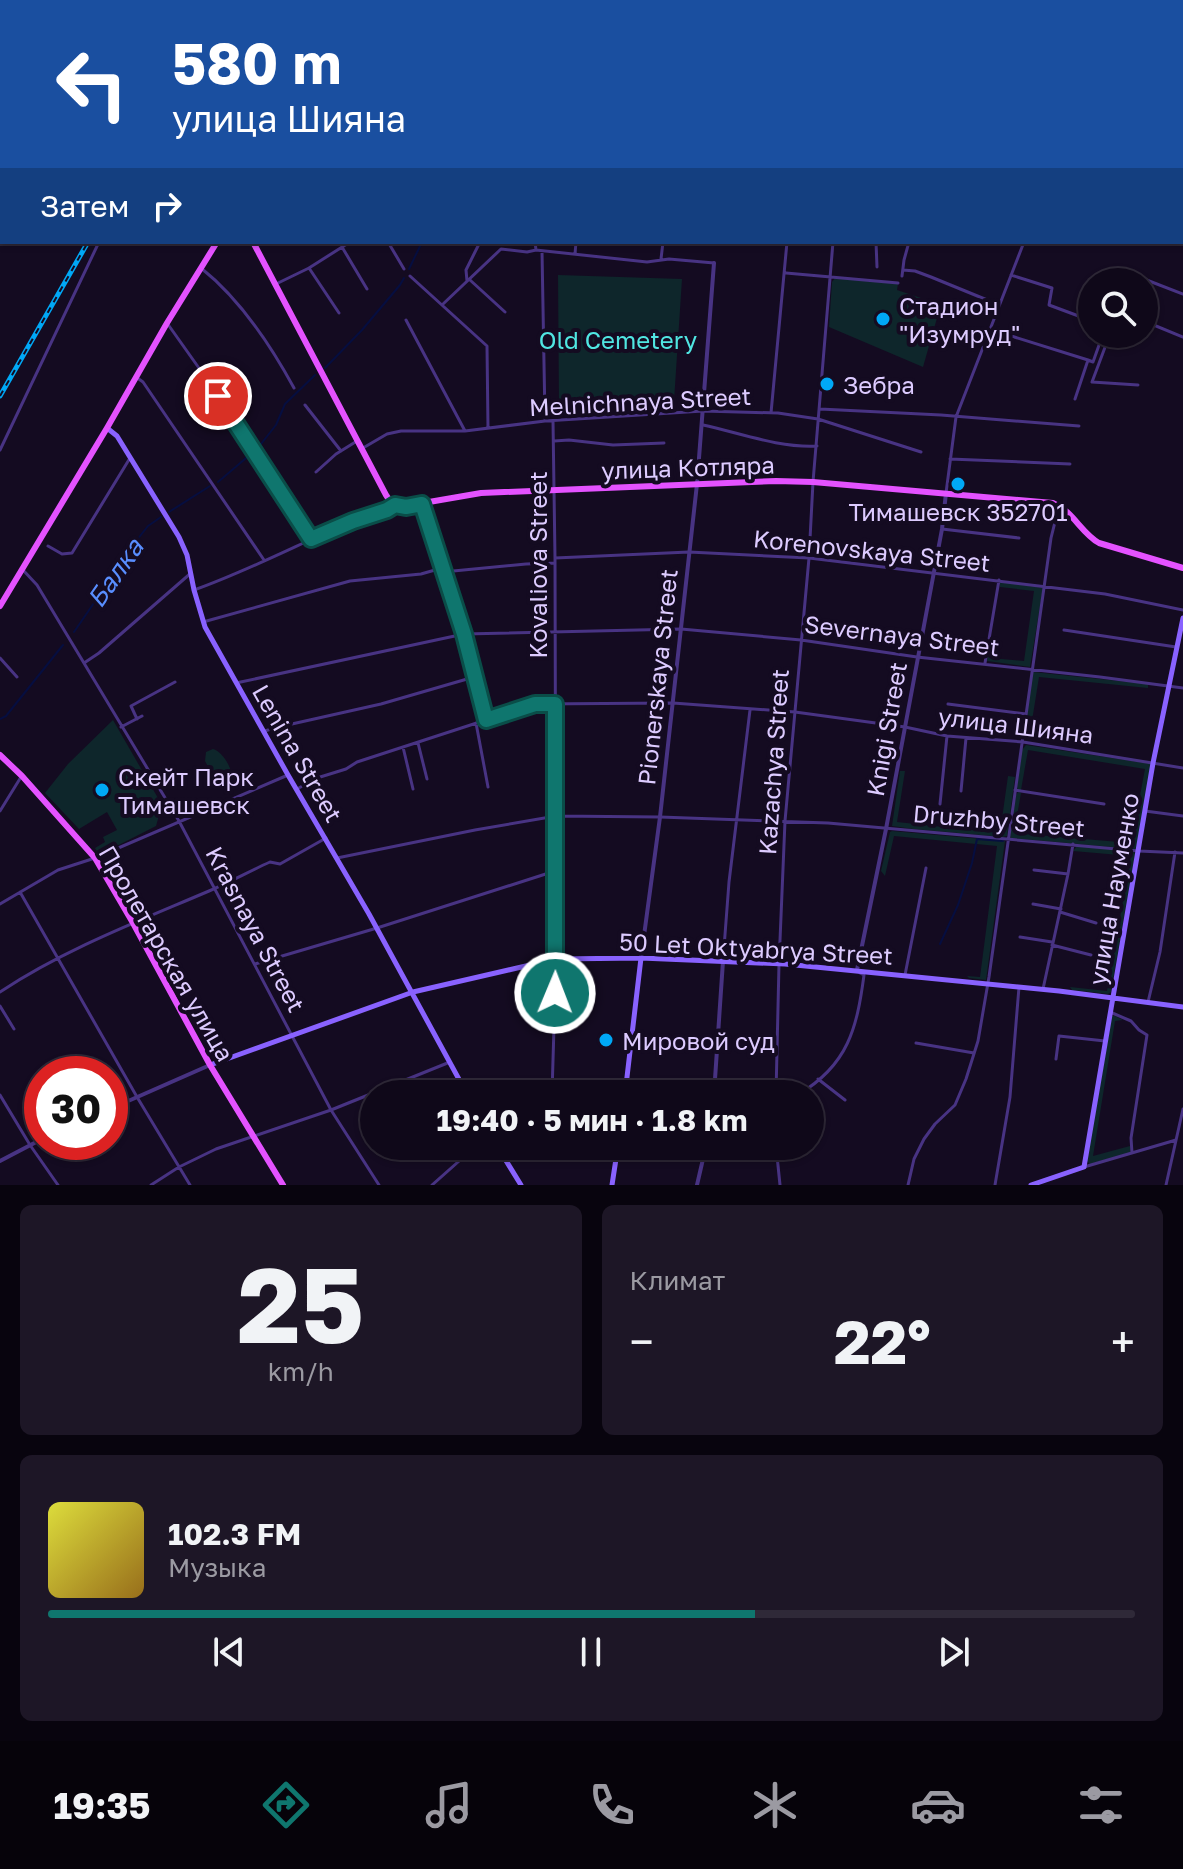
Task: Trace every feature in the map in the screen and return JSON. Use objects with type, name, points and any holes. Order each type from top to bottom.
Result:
[{"type":"main road","points":[[0,606],[216,244]]},
{"type":"main road","points":[[256,244],[361,449],[386,495],[395,505]]},
{"type":"main road","name":"Lenina Street","points":[[107,428],[113,432],[179,537],[187,555],[203,622],[460,1080]]},
{"type":"main road","name":"улица Котляра","points":[[395,505],[406,507],[481,493],[776,481],[1042,501],[1062,507]]},
{"type":"main road","points":[[1062,507],[1089,538],[1183,568]]},
{"type":"main road","name":"улица Науменко","points":[[1084,1167],[1153,763],[1183,618]]},
{"type":"main road","name":"Пролетарская улица","points":[[0,755],[95,858],[210,1065],[283,1185]]},
{"type":"main road","name":"50 Let Oktyabrya Street","points":[[210,1065],[413,992],[556,959],[584,957],[723,961],[857,970],[1183,1007]]},
{"type":"main road","name":"Pionerskaya Street","points":[[627,1080],[641,958]]},
{"type":"main road","points":[[506,1160],[521,1185]]},
{"type":"main road","points":[[612,1185],[616,1160]]},
{"type":"main road","points":[[1031,1185],[1084,1167]]},
{"type":"street","points":[[0,450],[98,244]]},
{"type":"street","points":[[276,284],[347,244]]},
{"type":"street","points":[[389,244],[404,269]]},
{"type":"street","points":[[479,244],[466,270],[469,280],[505,312]]},
{"type":"street","points":[[510,244],[510,249]]},
{"type":"street","points":[[536,244],[539,250],[545,421]]},
{"type":"street","points":[[575,254],[576,244]]},
{"type":"street","points":[[661,259],[663,244]]},
{"type":"street","points":[[771,413],[787,244]]},
{"type":"street","name":"Kazachya Street","points":[[776,1080],[785,821],[833,244]]},
{"type":"street","points":[[876,244],[877,267]]},
{"type":"street","points":[[902,276],[908,244]]},
{"type":"street","points":[[946,493],[956,417],[1023,244]]},
{"type":"street","points":[[342,247],[367,289]]},
{"type":"street","points":[[442,305],[501,249],[647,262],[661,259],[714,263]]},
{"type":"street","name":"Pionerskaya Street","points":[[641,958],[697,484],[714,263]]},
{"type":"street","points":[[201,268],[262,335],[294,388]]},
{"type":"street","points":[[309,268],[339,313]]},
{"type":"street","points":[[903,270],[915,271],[998,305]]},
{"type":"street","points":[[784,272],[898,283]]},
{"type":"street","points":[[1011,275],[1052,288],[1049,305],[1078,316]]},
{"type":"street","points":[[410,276],[487,346],[488,428]]},
{"type":"street","points":[[1158,284],[1183,294]]},
{"type":"street","points":[[406,320],[465,431]]},
{"type":"street","points":[[167,323],[311,539]]},
{"type":"street","points":[[1158,327],[1183,337]]},
{"type":"street","points":[[989,329],[1093,362],[1098,348]]},
{"type":"street","points":[[1105,348],[1092,382],[1138,385]]},
{"type":"street","points":[[1075,399],[1088,360]]},
{"type":"street","points":[[136,377],[143,382],[264,560]]},
{"type":"street","points":[[305,405],[341,451]]},
{"type":"street","points":[[819,409],[1079,426]]},
{"type":"street","name":"Melnichnaya Street","points":[[361,449],[387,434],[401,431],[465,431],[545,421],[703,411],[771,413],[818,419],[921,452]]},
{"type":"street","name":"Kovaliova Street","points":[[552,1080],[556,959],[553,421]]},
{"type":"street","points":[[702,425],[768,441],[817,446]]},
{"type":"street","points":[[316,472],[357,441]]},
{"type":"street","points":[[554,441],[613,445],[664,443]]},
{"type":"street","points":[[48,546],[62,554],[72,553],[130,458]]},
{"type":"street","points":[[950,459],[1070,464]]},
{"type":"street","name":"Knigi Street","points":[[857,970],[942,529],[946,493]]},
{"type":"street","points":[[422,504],[464,634],[486,720]]},
{"type":"street","name":"улица Котляра","points":[[194,590],[395,505]]},
{"type":"street","points":[[908,1185],[914,1159],[924,1139],[955,1105],[974,1053],[988,984],[1051,538],[1062,507]]},
{"type":"street","points":[[942,529],[1019,538]]},
{"type":"street","name":"Korenovskaya Street","points":[[442,570],[689,552],[809,558],[1044,585],[1183,610]]},
{"type":"street","name":"Krasnaya Street","points":[[22,569],[37,585],[179,821],[331,1110],[379,1185]]},
{"type":"street","points":[[203,622],[350,581],[442,570]]},
{"type":"street","points":[[83,664],[191,573]]},
{"type":"street","points":[[985,663],[999,580]]},
{"type":"street","name":"Severnaya Street","points":[[236,683],[464,634],[681,629],[801,640],[917,657],[1183,688]]},
{"type":"street","points":[[1064,630],[1176,647]]},
{"type":"street","points":[[0,658],[17,677]]},
{"type":"street","points":[[265,732],[432,691],[474,677]]},
{"type":"street","points":[[137,719],[131,706],[175,682]]},
{"type":"street","name":"улица Шияна","points":[[297,789],[330,773],[535,704],[673,703],[795,712],[947,736],[1023,742],[1183,768]]},
{"type":"street","points":[[948,704],[1026,714]]},
{"type":"street","points":[[715,1080],[736,820],[750,710]]},
{"type":"street","points":[[121,727],[142,716]]},
{"type":"street","points":[[476,723],[488,787]]},
{"type":"street","points":[[1011,741],[1024,728]]},
{"type":"street","points":[[940,804],[947,736]]},
{"type":"street","points":[[961,791],[966,738]]},
{"type":"street","points":[[418,743],[427,779]]},
{"type":"street","points":[[403,747],[413,789]]},
{"type":"street","points":[[0,904],[58,870],[95,858],[288,775]]},
{"type":"street","points":[[0,811],[22,776]]},
{"type":"street","points":[[1015,790],[1104,804]]},
{"type":"street","points":[[1145,811],[1183,816]]},
{"type":"street","name":"Druzhby Street","points":[[337,858],[556,816],[828,823],[1183,853]]},
{"type":"street","points":[[0,992],[57,959],[133,923],[270,862],[280,864],[326,838]]},
{"type":"street","points":[[1043,989],[1073,844]]},
{"type":"street","points":[[1148,1002],[1160,952],[1175,852]]},
{"type":"street","points":[[905,975],[926,868]]},
{"type":"street","points":[[1034,870],[1068,874]]},
{"type":"street","points":[[255,964],[555,871]]},
{"type":"street","points":[[20,892],[190,1185]]},
{"type":"street","points":[[1033,904],[1096,923]]},
{"type":"street","points":[[1020,937],[1091,955]]},
{"type":"street","points":[[845,1100],[818,1079],[846,1048],[854,1030],[864,975],[857,970]]},
{"type":"street","points":[[995,1185],[1010,1097],[1019,987]]},
{"type":"street","points":[[0,1006],[14,1029]]},
{"type":"street","points":[[1110,1012],[1131,1021],[1147,1035],[1131,1138],[1132,1153]]},
{"type":"street","points":[[1056,1059],[1059,1036],[1105,1041]]},
{"type":"street","points":[[916,1043],[974,1053]]},
{"type":"street","points":[[151,1185],[216,1149],[331,1110],[450,1062]]},
{"type":"street","name":"50 Let Oktyabrya Street","points":[[128,1101],[210,1065]]},
{"type":"street","points":[[0,1095],[24,1135]]},
{"type":"street","points":[[1166,1185],[1181,1130],[1183,1109]]},
{"type":"street","points":[[1084,1167],[1176,1140]]},
{"type":"street","points":[[0,1161],[24,1148]]},
{"type":"street","points":[[40,1160],[58,1185]]},
{"type":"street","points":[[432,1185],[460,1160]]},
{"type":"street","points":[[697,1185],[703,1160]]},
{"type":"street","points":[[777,1160],[780,1185]]},
{"type":"green space","name":"Old Cemetery","points":[[558,275],[682,279],[674,401],[559,406]]},
{"type":"green space","name":"Стадион \"Изумруд\"","points":[[835,278],[898,284],[897,290],[933,304],[939,311],[923,367],[829,327],[832,282]]},
{"type":"green space","points":[[1000,582],[1043,588],[1030,667],[987,661],[988,655],[990,658],[1024,661],[1034,591],[1000,587]]},
{"type":"green space","points":[[1033,672],[1148,684],[1148,688],[1039,677],[1032,721],[1026,718]]},
{"type":"green space","points":[[113,720],[162,805],[156,826],[99,855],[95,848],[105,842],[103,837],[117,830],[107,812],[79,829],[45,793],[68,764]]},
{"type":"green space","points":[[1026,745],[1152,764],[1135,849],[1011,838],[1018,792],[1021,793],[1014,833],[1131,843],[1145,769],[1028,750],[1021,790],[1018,790],[1022,750]]},
{"type":"green space","points":[[213,749],[221,754],[230,768],[233,783],[228,787],[218,785],[205,761],[206,752]]},
{"type":"green space","points":[[900,771],[905,771],[897,822],[1000,833],[1008,776],[1015,777],[1007,836],[892,826]]},
{"type":"green space","points":[[892,831],[1005,841],[986,980],[967,976],[980,977],[997,846],[894,836],[885,876],[881,871]]},
{"type":"green space","points":[[1077,846],[1135,854],[1111,992],[1108,994],[1072,990],[1070,987],[1107,991],[1131,856],[1073,851]]},
{"type":"green space","points":[[1112,1016],[1123,1020],[1115,1021],[1093,1156],[1130,1146],[1131,1152],[1090,1164],[1087,1161]]},
{"type":"waterway","name":"Балка","points":[[409,269],[421,244]]},
{"type":"waterway","name":"Балка","points":[[325,368],[362,330],[404,278]]},
{"type":"waterway","name":"Балка","points":[[257,449],[276,425],[285,404],[315,375]]},
{"type":"waterway","name":"Балка","points":[[218,482],[252,453]]},
{"type":"waterway","name":"Балка","points":[[169,512],[210,486]]},
{"type":"waterway","name":"Балка","points":[[74,632],[140,536],[161,517]]},
{"type":"waterway","name":"Балка","points":[[0,719],[6,716],[63,645]]},
{"type":"waterway","points":[[940,944],[958,905],[977,839],[1003,841]]},
{"type":"railway","points":[[0,396],[87,244]]},
{"type":"place","name":"Стадион \"Изумруд\"","points":[[883,319]]},
{"type":"place","name":"Зебра","points":[[827,384]]},
{"type":"place","name":"Тимашевск 352701","points":[[958,484]]},
{"type":"place","name":"Скейт Парк Тимашевск","points":[[102,790]]},
{"type":"place","name":"Мировой суд","points":[[606,1040]]},
{"type":"route","points":[[218,396],[311,539],[395,505],[406,507],[422,504],[464,634],[486,720],[535,704],[555,704],[555,993]]}]
